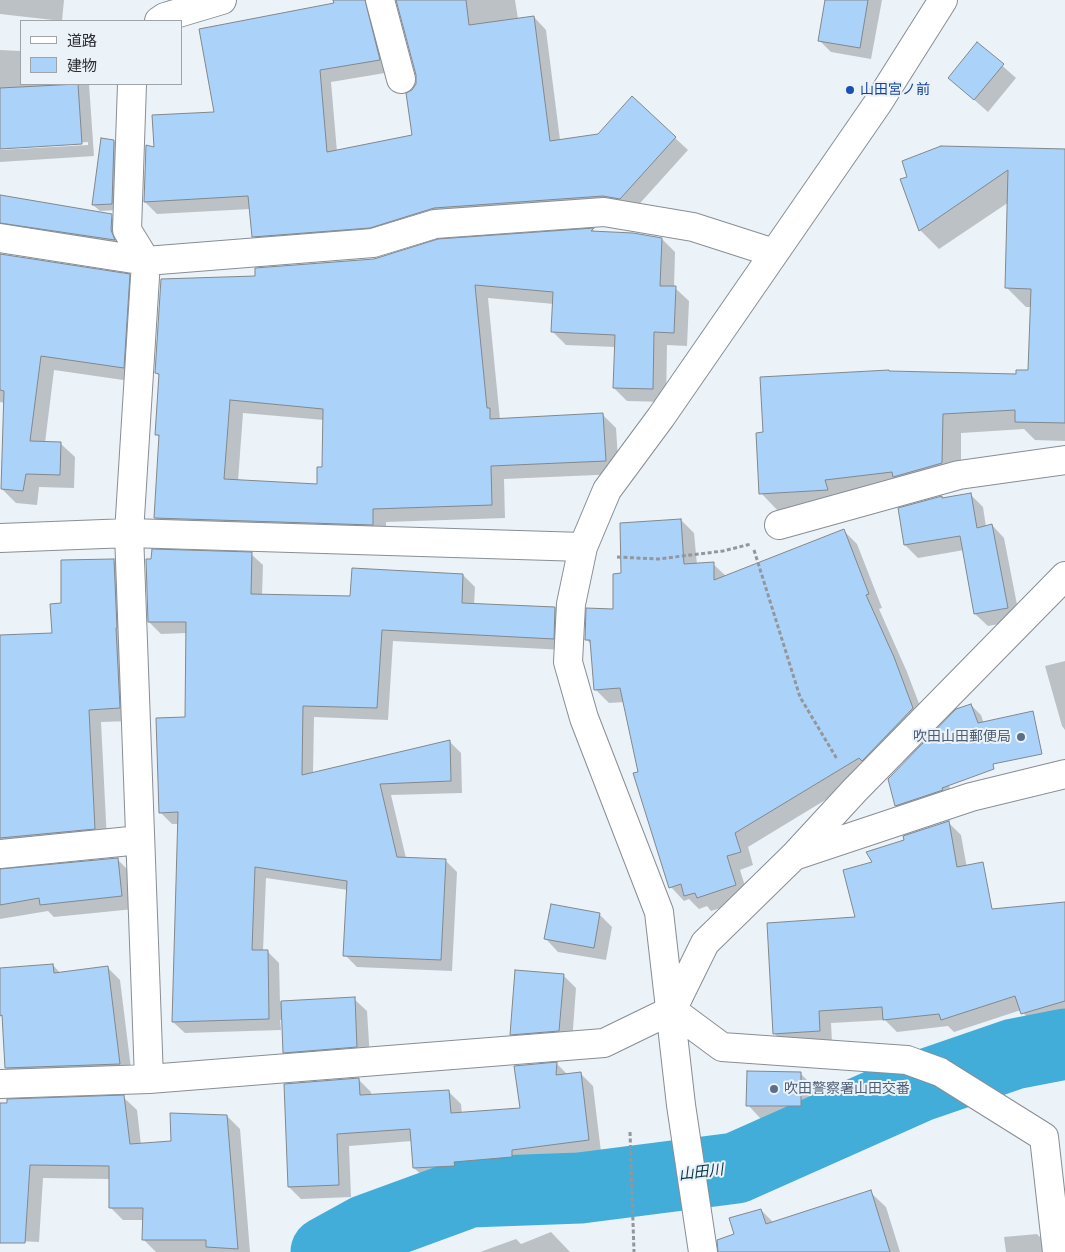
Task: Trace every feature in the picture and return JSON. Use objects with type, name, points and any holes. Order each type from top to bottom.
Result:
[{"type":"street","points":[[160,20],[222,0]]},
{"type":"street","points":[[380,0],[401,78]]},
{"type":"street","points":[[701,1242],[684,1131],[660,912],[584,718],[568,662],[571,604],[583,548],[607,490],[661,417],[878,103],[943,0]]},
{"type":"street","points":[[132,85],[127,230],[146,261],[129,533],[149,1079]]},
{"type":"street","points":[[0,238],[146,261],[373,243],[435,224],[604,212],[693,226],[774,253]]},
{"type":"street","points":[[779,525],[959,475],[1065,460]]},
{"type":"street","points":[[0,538],[129,533],[583,548]]},
{"type":"street","points":[[0,1084],[149,1079],[604,1043],[672,1010],[705,943],[795,855],[855,790],[1065,576]]},
{"type":"street","points":[[795,855],[970,797],[1065,774]]},
{"type":"street","points":[[0,854],[140,840]]},
{"type":"street","points":[[672,1010],[722,1047],[907,1060],[940,1072],[1044,1137],[1057,1252]]},
{"type":"path","points":[[583,548],[607,557],[658,559],[723,551],[752,544],[800,697],[855,790]]},
{"type":"path","points":[[630,1132],[634,1252]]},
{"type":"building","points":[[333,0],[365,0],[380,60],[320,70],[327,152],[412,135],[406,93],[412,90],[416,84],[416,75],[396,0],[466,0],[469,25],[534,16],[550,141],[598,134],[632,96],[676,137],[620,199],[603,196],[434,208],[370,228],[252,237],[248,196],[144,202],[146,145],[154,147],[152,115],[214,112],[199,29],[334,3]]},
{"type":"building","points":[[825,0],[868,0],[860,48],[818,41]]},
{"type":"building","points":[[977,42],[1004,64],[974,100],[948,78]]},
{"type":"building","points":[[78,85],[82,144],[0,149],[0,88]]},
{"type":"building","points":[[101,138],[114,140],[112,204],[92,205]]},
{"type":"building","points":[[941,146],[1065,149],[1065,423],[1015,422],[1015,410],[943,414],[942,463],[893,477],[892,472],[825,480],[828,490],[759,494],[756,433],[763,432],[760,377],[889,370],[1016,374],[1016,370],[1028,370],[1031,289],[1005,288],[1008,170],[919,231],[900,179],[907,177],[902,161]]},
{"type":"building","points":[[0,195],[112,214],[111,230],[115,240],[0,223]]},
{"type":"building","points":[[594,228],[591,231],[633,233],[662,238],[660,286],[676,286],[674,333],[654,332],[653,389],[613,388],[615,335],[551,332],[553,292],[475,285],[487,408],[490,408],[490,419],[603,413],[606,461],[491,466],[492,505],[373,509],[373,525],[154,518],[159,435],[155,435],[159,374],[155,373],[161,279],[255,276],[255,268],[374,259],[438,239]],"holes":[[[230,400],[323,409],[322,467],[317,467],[317,484],[224,479]]]},
{"type":"building","points":[[0,254],[130,274],[124,368],[41,356],[30,441],[61,442],[60,475],[26,474],[23,491],[1,489],[4,391],[0,390]]},
{"type":"building","points":[[971,493],[977,528],[992,524],[1008,608],[974,614],[960,536],[904,545],[898,508],[942,496],[942,498]]},
{"type":"building","points":[[681,519],[684,564],[714,562],[714,580],[844,529],[869,594],[866,595],[894,657],[913,708],[862,761],[859,758],[735,833],[741,852],[727,856],[736,885],[697,898],[695,893],[684,896],[681,884],[669,888],[633,773],[638,772],[620,688],[594,690],[590,640],[585,640],[586,608],[613,609],[613,574],[621,573],[620,523]]},
{"type":"building","points":[[152,549],[252,552],[251,594],[350,596],[352,568],[463,574],[462,603],[555,607],[554,639],[382,630],[377,708],[303,706],[302,775],[450,740],[451,781],[380,784],[397,857],[446,859],[441,960],[343,956],[347,881],[255,867],[252,950],[268,950],[269,1019],[172,1022],[178,812],[159,813],[156,718],[185,717],[186,622],[148,622],[146,559],[151,559]]},
{"type":"building","points":[[114,559],[120,708],[89,710],[95,829],[0,838],[0,635],[52,633],[50,604],[61,603],[61,560]]},
{"type":"building","points":[[971,704],[978,723],[1033,711],[1042,754],[993,764],[994,769],[942,788],[943,790],[895,806],[888,779],[956,709]]},
{"type":"building","points":[[949,821],[957,867],[983,862],[992,909],[1065,902],[1065,1001],[1021,1014],[1015,996],[941,1020],[939,1014],[883,1020],[882,1007],[819,1011],[820,1031],[773,1034],[767,923],[855,917],[843,870],[872,862],[866,852],[904,840],[903,836]]},
{"type":"building","points":[[118,858],[122,896],[40,905],[39,898],[0,905],[0,869]]},
{"type":"building","points":[[551,904],[600,913],[594,948],[544,939]]},
{"type":"building","points":[[53,964],[54,973],[108,966],[120,1064],[5,1068],[2,1015],[0,1016],[0,968]]},
{"type":"building","points":[[515,970],[564,974],[559,1031],[510,1035]]},
{"type":"building","points":[[355,997],[357,1047],[283,1053],[281,1001]]},
{"type":"building","points":[[557,1062],[556,1075],[581,1072],[589,1140],[512,1150],[512,1157],[454,1162],[455,1166],[413,1168],[410,1129],[337,1134],[339,1185],[288,1187],[284,1084],[359,1078],[360,1095],[449,1090],[451,1113],[520,1108],[514,1066]]},
{"type":"building","name":"吹田警察署山田交番","points":[[747,1071],[801,1072],[801,1106],[746,1106]]},
{"type":"building","points":[[124,1095],[130,1144],[171,1141],[170,1113],[227,1115],[238,1249],[206,1247],[206,1240],[142,1240],[143,1208],[109,1208],[109,1166],[30,1165],[25,1243],[0,1243],[0,1103],[7,1103],[7,1099]]},
{"type":"building","points":[[871,1190],[890,1252],[718,1252],[717,1240],[734,1234],[729,1218],[761,1209],[766,1224]]},
{"type":"waterway","name":"山田川","points":[[326,1252],[366,1230],[470,1192],[580,1188],[736,1168],[918,1087],[1014,1054],[1065,1044]]},
{"type":"place","name":"山田宮ノ前","points":[[850,90]]},
{"type":"place","name":"吹田山田郵便局","points":[[1021,737]]},
{"type":"place","name":"吹田警察署山田交番","points":[[774,1089]]}]
